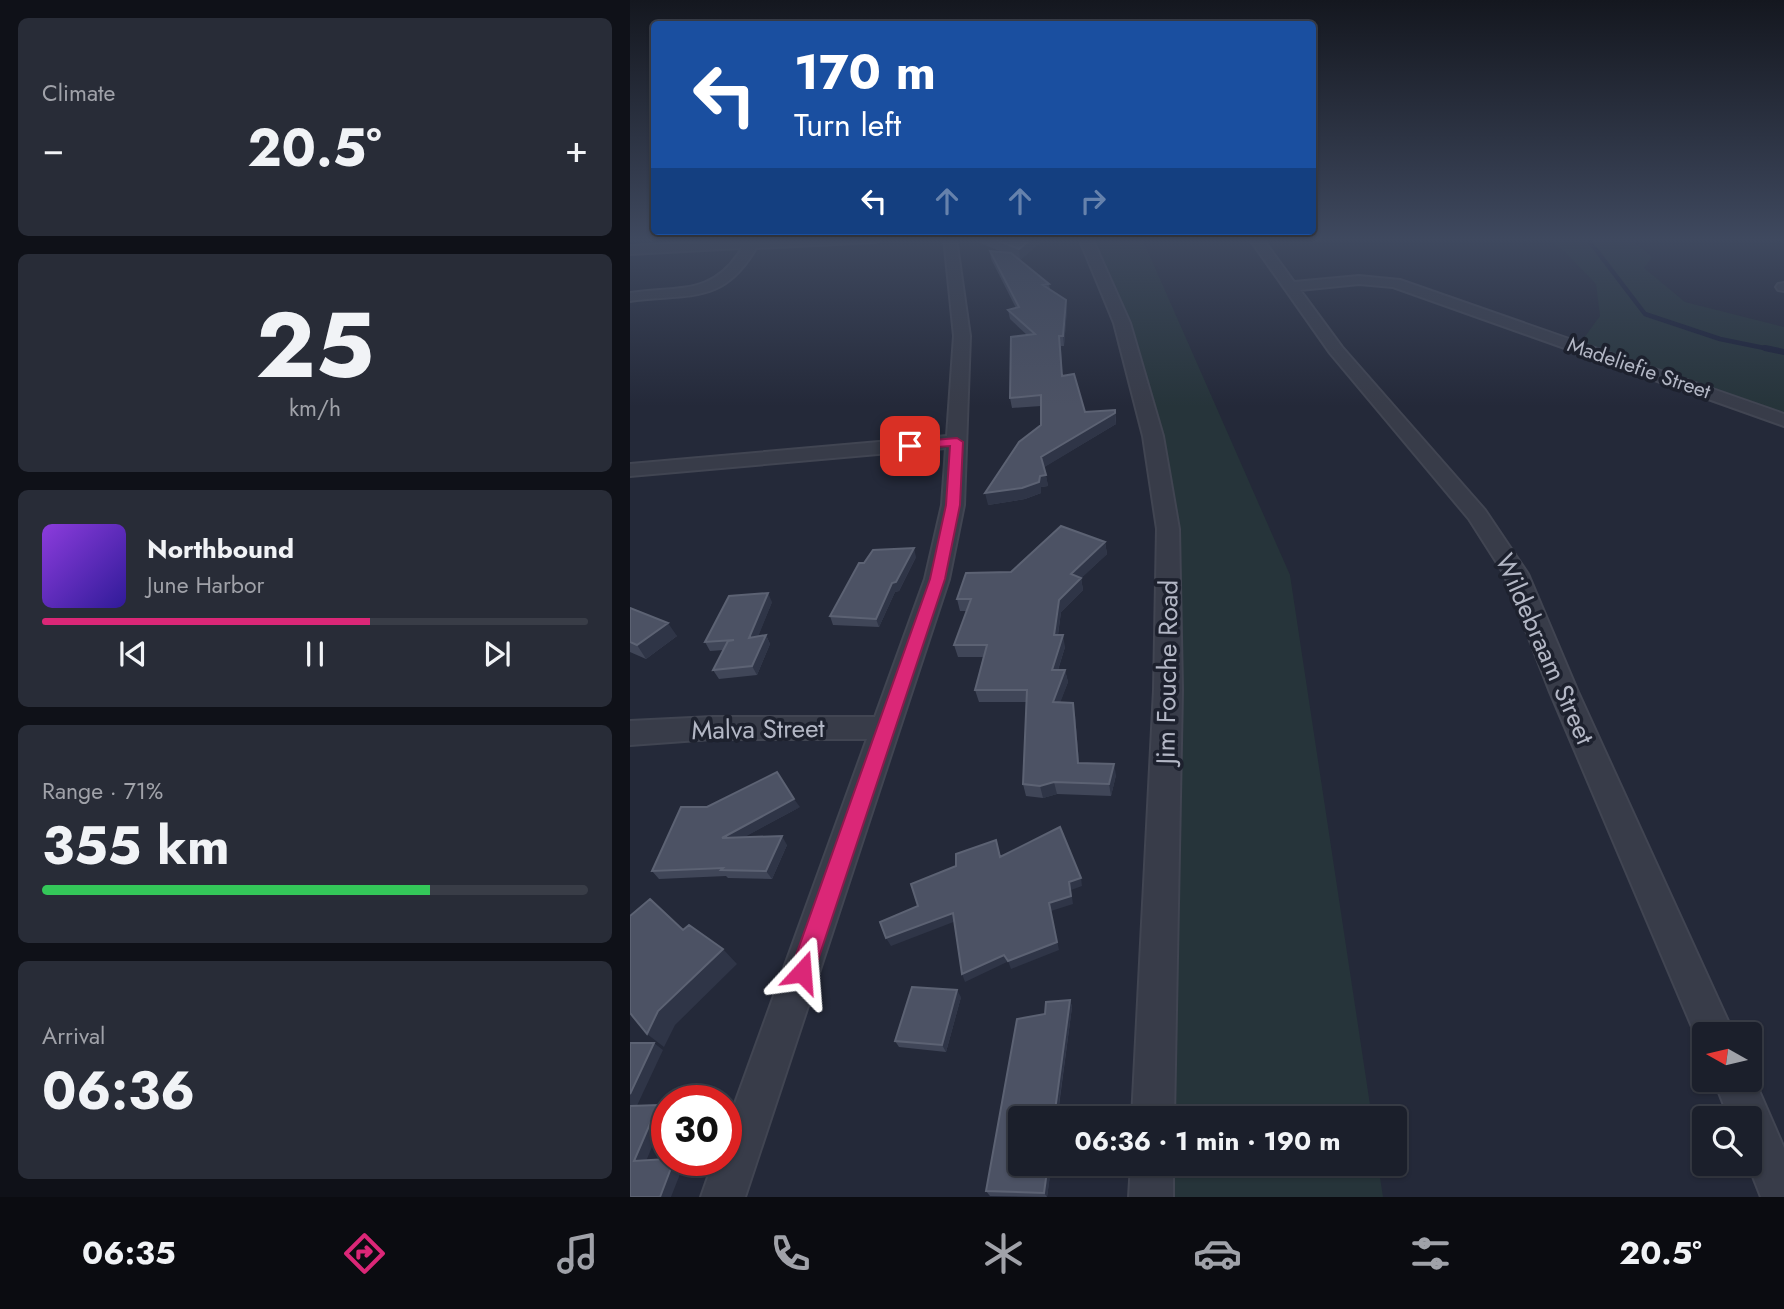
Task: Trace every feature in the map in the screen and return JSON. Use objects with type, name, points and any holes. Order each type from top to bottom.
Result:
[{"type":"street","points":[[630,297],[667,294]]},
{"type":"street","points":[[723,1197],[937,579],[953,505],[962,336],[957,294]]},
{"type":"street","name":"Jim Fouche Road","points":[[1109,294],[1122,323],[1153,436],[1167,520],[1168,690],[1153,1106]]},
{"type":"street","name":"Wildebraam Street","points":[[1295,294],[1336,350],[1477,515],[1516,574],[1564,691],[1710,1022]]},
{"type":"street","name":"Madeliefie Street","points":[[1426,294],[1784,420]]},
{"type":"street","points":[[630,470],[957,442]]},
{"type":"street","name":"Malva Street","points":[[630,733],[712,728],[886,728]]},
{"type":"street","points":[[1739,1092],[1783,1197]]},
{"type":"street","points":[[1151,1197],[1152,1176]]},
{"type":"shaded area","points":[[1107,294],[1167,294],[1290,575],[1370,1106],[1160,1106],[1167,934],[1159,450]]},
{"type":"shaded area","points":[[1597,294],[1675,294],[1685,302],[1784,327],[1784,423],[1578,346],[1600,316]]},
{"type":"shaded area","points":[[1156,1176],[1380,1176],[1383,1197],[1155,1197]]},
{"type":"building","points":[[1012,294],[1057,294],[1066,300],[1063,336],[1059,336],[1062,376],[1074,374],[1085,412],[1115,410],[1115,413],[1041,457],[1046,475],[1040,476],[1039,482],[1022,488],[985,493],[1019,442],[1041,425],[1041,395],[1010,398],[1011,337],[1035,334],[1008,310],[1019,307]]},
{"type":"building","points":[[1061,526],[1105,542],[1071,574],[1081,578],[1059,600],[1054,635],[1063,635],[1052,670],[1065,670],[1053,702],[1073,703],[1078,763],[1114,764],[1109,784],[1023,784],[1027,690],[975,690],[987,645],[954,645],[971,599],[957,599],[966,573],[1011,572]]},
{"type":"building","points":[[914,548],[896,582],[892,583],[876,619],[830,616],[859,563],[864,563],[873,550]]},
{"type":"building","points":[[768,593],[749,638],[766,635],[752,666],[713,670],[728,641],[734,640],[705,642],[729,596]]},
{"type":"building","points":[[630,608],[668,623],[637,645],[630,642]]},
{"type":"building","points":[[777,772],[794,799],[722,838],[782,836],[766,871],[721,870],[723,868],[652,871],[681,807],[707,807]]},
{"type":"building","points":[[1060,827],[1081,878],[1069,882],[1071,896],[1049,903],[1057,942],[1008,961],[1004,955],[962,974],[953,913],[886,938],[880,922],[918,906],[911,884],[956,866],[956,854],[996,840],[1000,857]]},
{"type":"building","points":[[650,899],[683,930],[689,925],[723,949],[658,1011],[647,1034],[630,1013],[630,916]]},
{"type":"building","points":[[912,987],[957,990],[942,1045],[895,1041]]},
{"type":"building","points":[[1070,1000],[1056,1106],[1008,1106],[1008,1176],[1046,1176],[1044,1193],[986,1191],[1017,1019],[1045,1014],[1046,1002]]},
{"type":"building","points":[[630,1043],[654,1043],[630,1094]]},
{"type":"building","points":[[651,1105],[651,1121],[634,1161],[651,1160],[651,1176],[668,1176],[660,1197],[630,1197],[630,1106]]},
{"type":"waterway","points":[[1630,294],[1645,314],[1720,339],[1774,350]]},
{"type":"waterway","points":[[1765,348],[1784,352]]},
{"type":"route","points":[[802,972],[937,579],[947,538],[953,505],[957,442],[910,446]]}]
